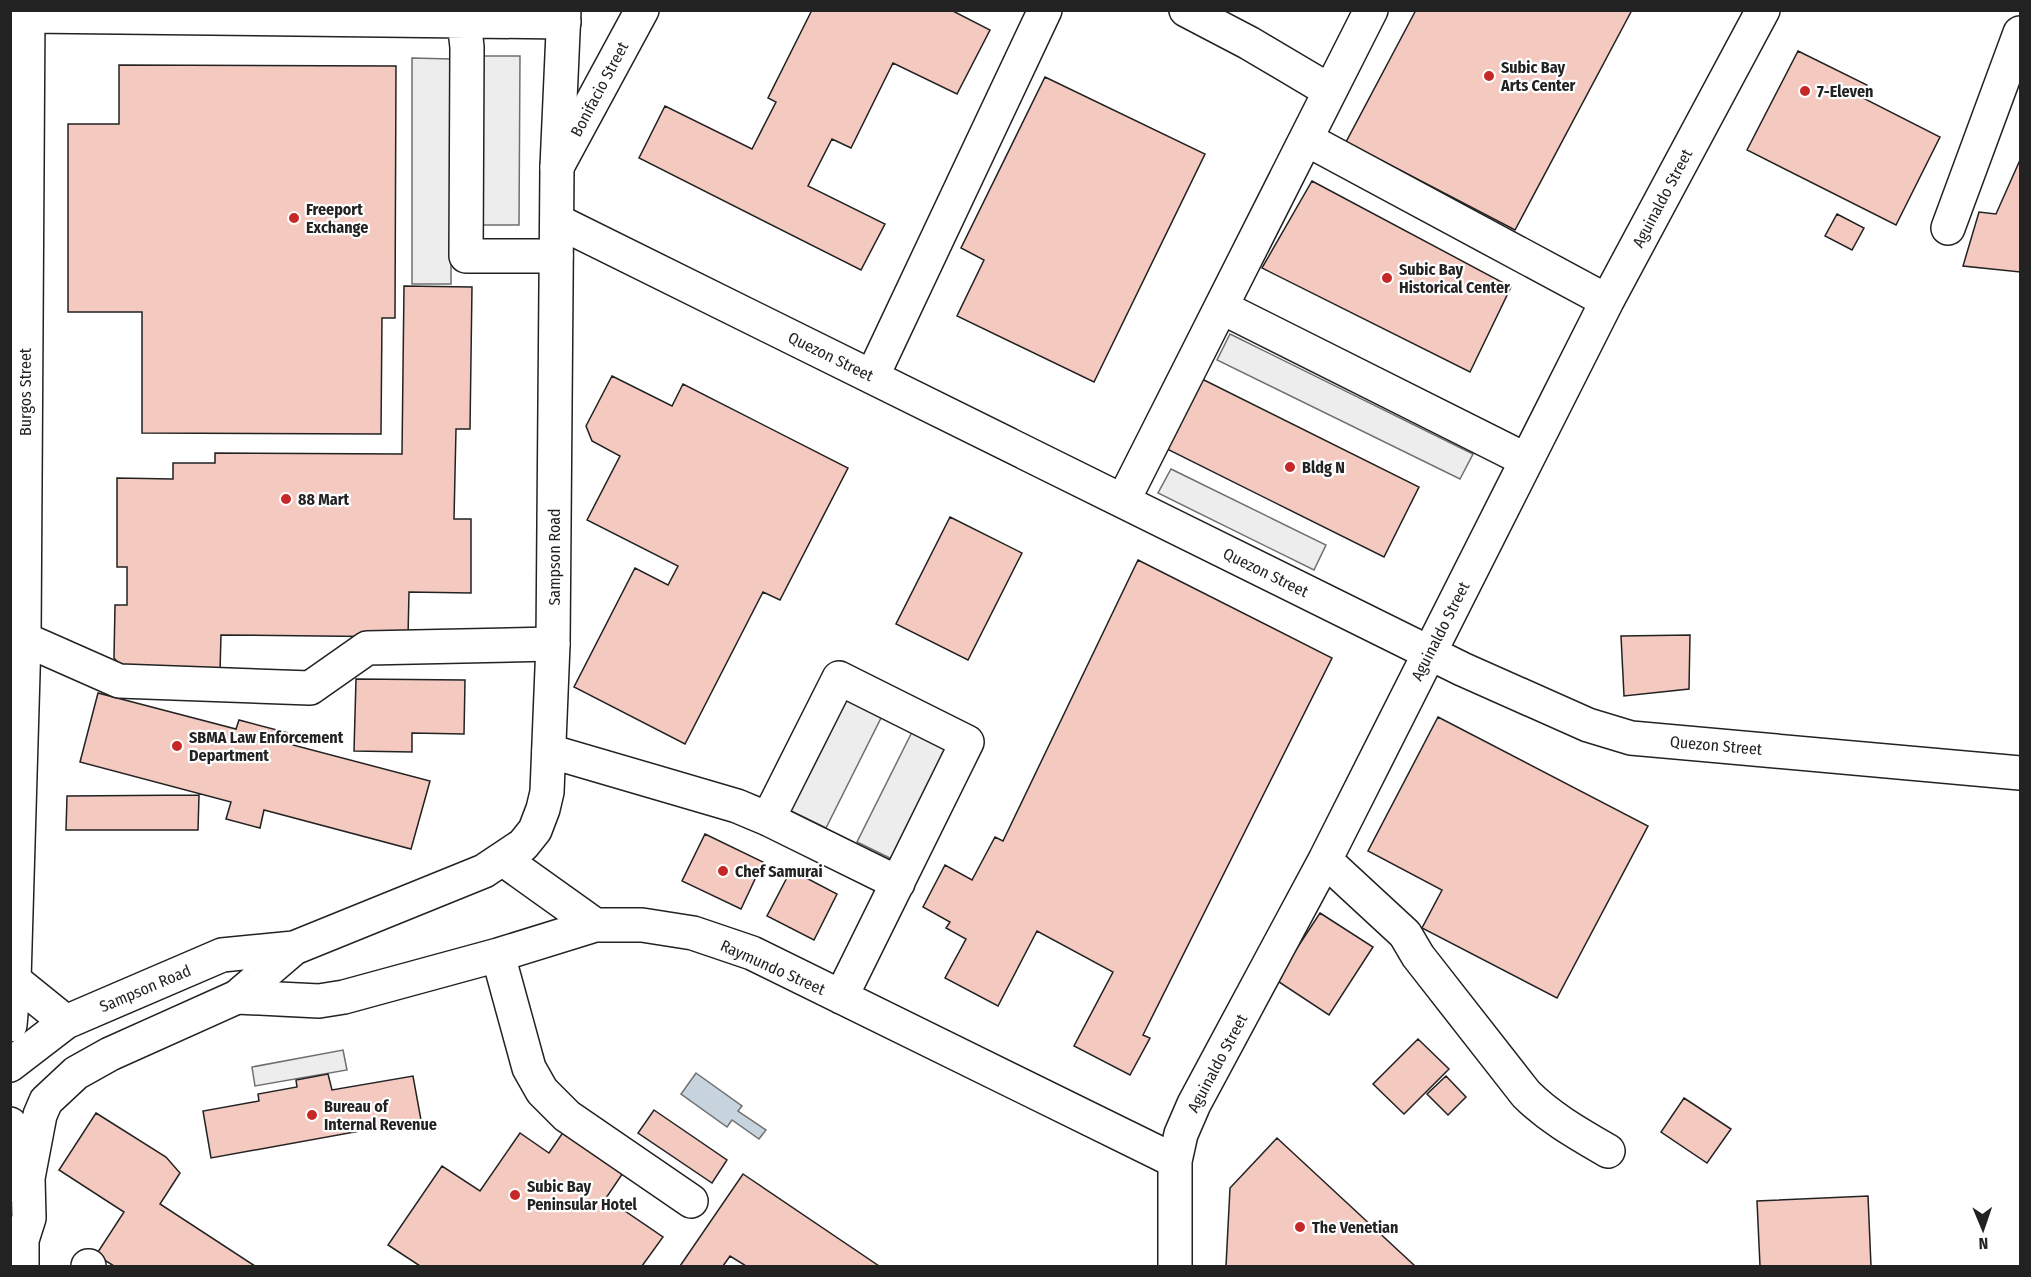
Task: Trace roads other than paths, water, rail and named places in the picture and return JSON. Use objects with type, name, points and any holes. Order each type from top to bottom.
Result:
[{"type":"street","name":"Bonifacio Street","points":[[557,167],[642,10]]},
{"type":"street","points":[[872,377],[1045,10]]},
{"type":"street","points":[[1186,10],[1249,43],[1330,92]]},
{"type":"street","points":[[1123,501],[1371,10]]},
{"type":"street","name":"Aguinaldo Street","points":[[1175,1266],[1175,1161],[1181,1134],[1194,1104],[1325,860],[1607,301],[1763,10]]},
{"type":"street","points":[[28,13],[464,21],[564,16]]},
{"type":"street","name":"Burgos Street","points":[[10,1024],[14,980],[16,740],[24,639],[19,59],[28,13]]},
{"type":"street","name":"Sampson Road","points":[[10,1065],[66,1022],[222,955],[294,948],[484,872],[523,845],[535,830],[545,801],[553,644],[557,167],[564,16]]},
{"type":"street","points":[[464,21],[467,47],[466,256],[556,256]]},
{"type":"street","points":[[1948,228],[2020,33]]},
{"type":"street","points":[[1306,139],[1607,301]]},
{"type":"street","name":"Quezon Street","points":[[557,221],[1428,653],[1588,725],[1631,738],[2020,773]]},
{"type":"street","points":[[1221,307],[1526,460]]},
{"type":"street","points":[[24,639],[119,681],[310,688],[367,648],[553,644]]},
{"type":"street","points":[[768,819],[839,678],[967,742],[841,997]]},
{"type":"street","points":[[549,751],[737,806],[768,819],[898,884]]},
{"type":"street","points":[[504,860],[596,926]]},
{"type":"street","points":[[1325,860],[1405,934],[1419,956],[1526,1094],[1568,1129],[1608,1151]]},
{"type":"street","name":"Raymundo Street","points":[[237,997],[319,1001],[344,997],[596,926],[642,925],[693,933],[752,953],[1175,1161]]},
{"type":"street","name":"Sampson Road","points":[[22,1253],[29,1218],[28,1178],[40,1115],[46,1101],[76,1074],[110,1054],[237,997],[294,948]]},
{"type":"street","points":[[498,955],[529,1068],[542,1091],[567,1116],[691,1201]]},
{"type":"street","points":[[14,980],[66,1022]]},
{"type":"street","points":[[10,1124],[14,1175],[14,1218],[22,1253]]},
{"type":"place","name":"Subic Bay Arts Center","points":[[1489,76]]},
{"type":"place","name":"7-Eleven","points":[[1805,91]]},
{"type":"place","name":"Freeport Exchange","points":[[294,218]]},
{"type":"place","name":"Subic Bay Historical Center","points":[[1387,278]]},
{"type":"place","name":"Bldg N","points":[[1290,467]]},
{"type":"place","name":"88 Mart","points":[[286,499]]},
{"type":"place","name":"SBMA Law Enforcement Department","points":[[177,746]]},
{"type":"place","name":"Chef Samurai","points":[[723,871]]},
{"type":"place","name":"Bureau of Internal Revenue","points":[[312,1115]]},
{"type":"place","name":"Subic Bay Peninsular Hotel","points":[[515,1195]]},
{"type":"place","name":"The Venetian","points":[[1300,1227]]}]
